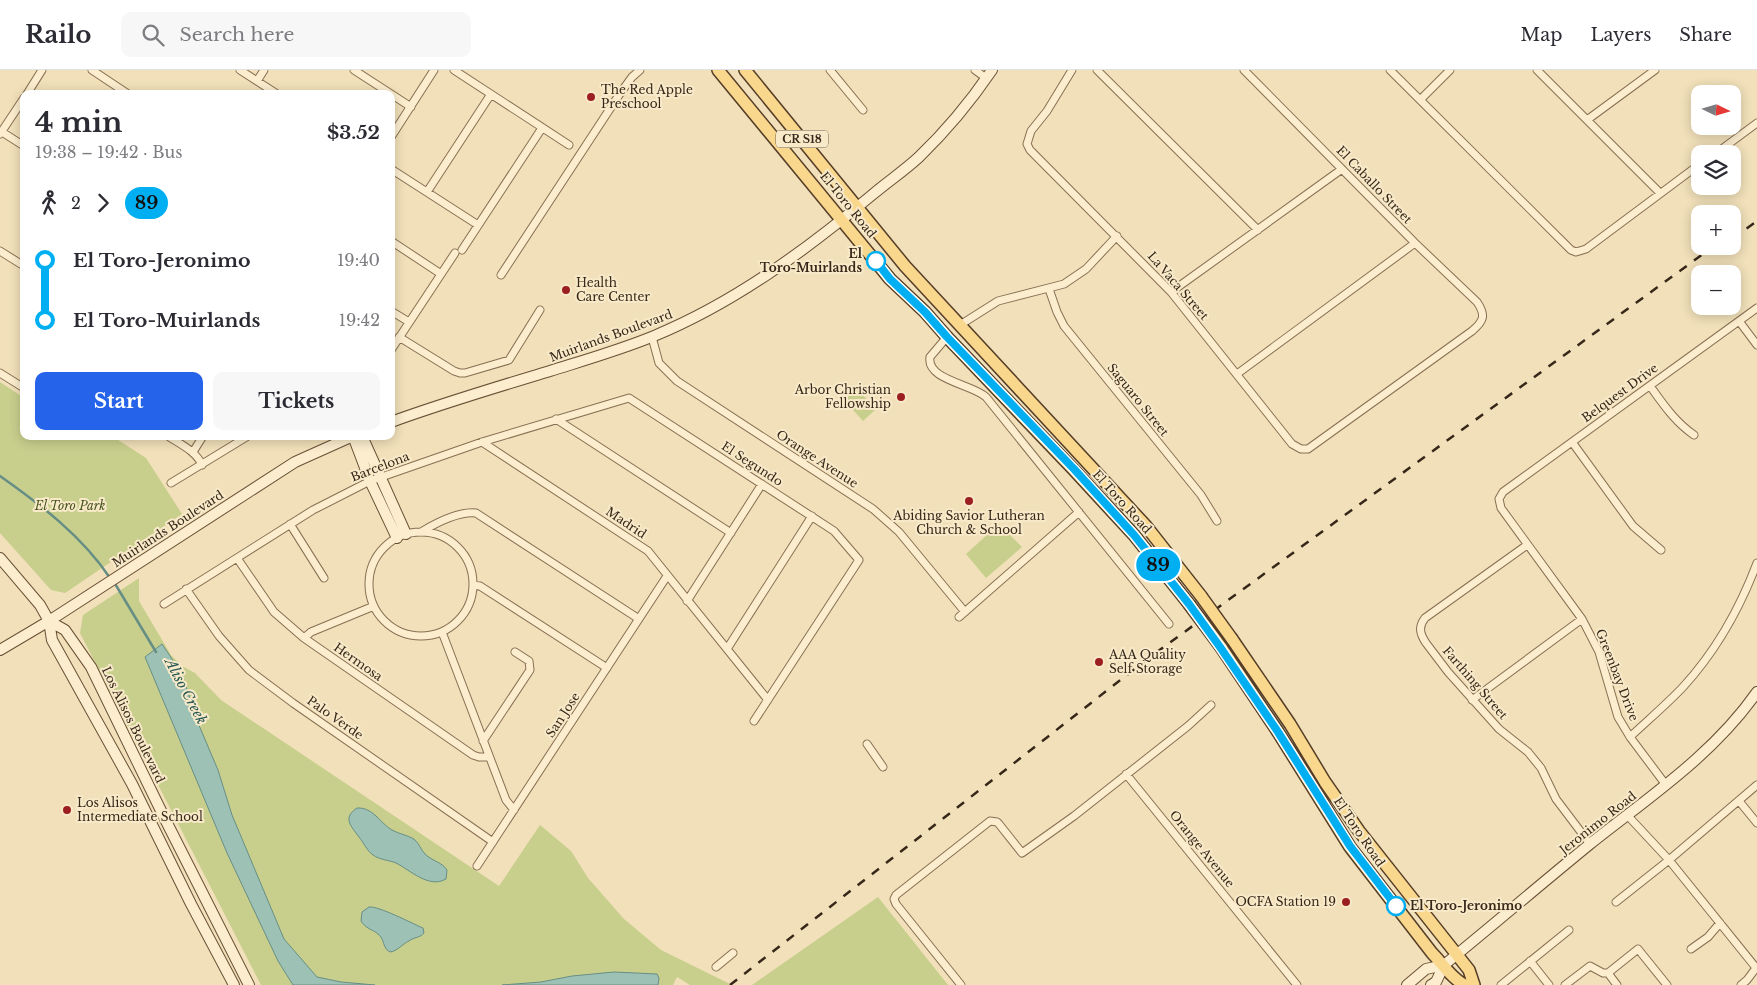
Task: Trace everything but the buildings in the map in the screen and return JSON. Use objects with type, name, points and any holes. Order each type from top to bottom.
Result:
[{"type":"main road","name":"El Toro Road","points":[[718,70],[890,279],[925,312],[1134,535],[1189,604],[1220,647],[1278,732],[1350,846],[1432,953],[1457,982],[1465,985]]},
{"type":"main road","name":"El Toro Road","points":[[745,70],[905,266],[1146,526],[1232,639],[1359,831],[1469,970],[1474,985]]},
{"type":"main road","name":"Muirlands Boulevard","points":[[395,420],[652,337],[680,325],[721,303],[788,260],[843,220],[923,153],[962,110],[989,74]]},
{"type":"main road","points":[[947,337],[960,325]]},
{"type":"main road","name":"Muirlands Boulevard","points":[[0,650],[104,586],[295,462],[344,440]]},
{"type":"main road","points":[[355,440],[401,536]]},
{"type":"main road","points":[[363,440],[375,479]]},
{"type":"main road","name":"Los Alisos Boulevard","points":[[0,558],[40,605],[49,621],[52,640],[132,784],[191,904],[234,985]]},
{"type":"main road","name":"Los Alisos Boulevard","points":[[49,621],[65,630],[91,667],[166,821],[250,985]]},
{"type":"main road","name":"Jeronimo Road","points":[[1407,985],[1426,969],[1444,965],[1457,955],[1590,844],[1666,785],[1714,744],[1757,692]]},
{"type":"main road","name":"Jeronimo Road","points":[[1431,985],[1436,982],[1444,965]]},
{"type":"street","points":[[29,90],[42,70]]},
{"type":"street","points":[[92,70],[122,90]]},
{"type":"street","points":[[240,70],[271,90]]},
{"type":"street","points":[[257,81],[264,70]]},
{"type":"street","points":[[354,70],[385,90]]},
{"type":"street","points":[[395,131],[434,70]]},
{"type":"street","points":[[454,70],[569,145]]},
{"type":"street","points":[[501,275],[632,77],[640,70]]},
{"type":"street","points":[[830,70],[863,110]]},
{"type":"street","points":[[975,70],[989,74]]},
{"type":"street","name":"La Vaca Street","points":[[1072,70],[1031,131],[1028,144],[1034,155],[1171,292],[1292,444],[1304,449]]},
{"type":"street","points":[[1097,70],[1258,230]]},
{"type":"street","name":"El Caballo Street","points":[[1244,70],[1482,309],[1483,318],[1472,331],[1317,443],[1304,449]]},
{"type":"street","points":[[1390,70],[1567,248],[1576,252],[1586,249],[1691,171]]},
{"type":"street","points":[[1420,100],[1450,70]]},
{"type":"street","points":[[1537,70],[1660,194]]},
{"type":"street","points":[[1587,120],[1655,70]]},
{"type":"street","points":[[427,192],[491,94]]},
{"type":"street","points":[[395,97],[411,107]]},
{"type":"street","points":[[20,104],[1,133],[20,144]]},
{"type":"street","points":[[1727,145],[1757,123]]},
{"type":"street","points":[[395,344],[441,274],[478,225],[542,128]]},
{"type":"street","points":[[1171,292],[1342,169]]},
{"type":"street","points":[[395,172],[478,225]]},
{"type":"street","points":[[960,325],[998,301],[1064,284],[1082,272],[1117,236]]},
{"type":"street","points":[[1237,374],[1415,243]]},
{"type":"street","points":[[395,244],[441,274]]},
{"type":"street","points":[[0,251],[20,264]]},
{"type":"street","name":"Saguaro Street","points":[[1049,289],[1064,326],[1201,496],[1217,521]]},
{"type":"street","name":"Belquest Drive","points":[[1499,499],[1503,492],[1757,308]]},
{"type":"street","points":[[400,337],[454,371],[465,373],[509,360],[540,310]]},
{"type":"street","points":[[395,313],[409,322]]},
{"type":"street","points":[[1740,321],[1757,345]]},
{"type":"street","name":"Orange Avenue","points":[[652,337],[659,363],[677,381],[873,509],[899,532],[962,615],[1079,512]]},
{"type":"street","points":[[947,337],[930,357],[929,362],[932,370],[940,376],[979,392],[986,397],[1169,624]]},
{"type":"street","points":[[0,373],[20,386]]},
{"type":"street","points":[[1650,386],[1674,419],[1694,435]]},
{"type":"street","name":"Barcelona","points":[[164,604],[313,510],[375,479],[482,442],[626,398]]},
{"type":"street","name":"El Segundo","points":[[626,398],[633,399],[834,531],[859,560],[768,700]]},
{"type":"street","points":[[556,419],[731,533]]},
{"type":"street","points":[[174,440],[193,452],[199,458],[202,465]]},
{"type":"street","points":[[193,452],[200,440]]},
{"type":"street","points":[[171,483],[242,440]]},
{"type":"street","name":"Madrid","points":[[482,442],[648,551],[768,700]]},
{"type":"street","points":[[1572,442],[1633,526],[1661,550]]},
{"type":"street","points":[[687,601],[762,484]]},
{"type":"street","name":"Greenbay Drive","points":[[1499,499],[1501,508],[1582,619],[1599,652],[1618,717],[1630,737],[1666,785]]},
{"type":"street","points":[[421,532],[435,523],[464,514],[476,513],[639,618]]},
{"type":"street","points":[[727,649],[812,516]]},
{"type":"street","points":[[290,524],[324,578]]},
{"type":"street","points":[[421,532],[437,534],[458,547],[468,561],[473,577],[470,602],[462,616],[450,628],[429,636],[402,633],[386,622],[374,606],[369,587],[372,567],[382,550],[401,536],[421,532]]},
{"type":"street","name":"Farthing Street","points":[[1527,545],[1425,618],[1420,628],[1426,643],[1472,700],[1499,729],[1528,752],[1541,768],[1556,798],[1590,844]]},
{"type":"street","name":"Hermosa","points":[[237,558],[274,612],[304,638],[473,755],[489,757]]},
{"type":"street","points":[[1630,737],[1683,687],[1707,658],[1735,614],[1757,563]]},
{"type":"street","name":"San Jose","points":[[477,866],[667,576]]},
{"type":"street","points":[[473,585],[480,586],[607,668]]},
{"type":"street","name":"Palo Verde","points":[[186,589],[219,636],[250,670],[293,703],[493,842]]},
{"type":"street","points":[[304,638],[311,632],[374,606]]},
{"type":"street","points":[[1472,700],[1582,619]]},
{"type":"street","points":[[442,632],[506,800],[514,810]]},
{"type":"street","points":[[483,741],[530,670],[529,661],[514,652]]},
{"type":"street","points":[[754,721],[768,700]]},
{"type":"street","points":[[961,985],[896,904],[894,899],[899,891],[986,823],[994,821],[999,824],[1022,853],[1074,816],[1188,726],[1211,705]]},
{"type":"street","points":[[867,744],[882,767]]},
{"type":"street","name":"Orange Avenue","points":[[1126,774],[1297,985]]},
{"type":"street","points":[[1616,902],[1669,860],[1757,785]]},
{"type":"street","points":[[1739,801],[1757,823]]},
{"type":"street","points":[[1628,816],[1669,860],[1757,969],[1741,985]]},
{"type":"street","points":[[1691,949],[1708,937],[1720,923]]},
{"type":"street","points":[[1503,983],[1569,930]]},
{"type":"street","points":[[1565,985],[1590,966],[1603,973],[1608,972],[1638,949],[1667,985]]},
{"type":"street","points":[[716,966],[733,953]]},
{"type":"street","points":[[1530,961],[1549,985]]},
{"type":"street","points":[[1608,972],[1617,985]]},
{"type":"green space","name":"El Toro Park","points":[[0,382],[20,395],[20,440],[118,440],[146,458],[182,514],[65,593],[51,590],[0,533]]},
{"type":"green space","points":[[857,389],[876,409],[863,421],[844,400]]},
{"type":"green space","points":[[999,524],[1022,547],[986,578],[966,554]]},
{"type":"green space","points":[[139,578],[139,601],[171,655],[182,666],[195,673],[221,700],[499,886],[540,825],[571,851],[588,878],[624,919],[661,950],[732,985],[690,985],[677,977],[673,985],[261,985],[80,633],[83,615]]},
{"type":"green space","points":[[878,897],[948,985],[752,985]]},
{"type":"water","points":[[162,644],[182,674],[198,723],[218,770],[232,815],[284,939],[317,977],[341,982],[375,985],[293,985],[278,961],[227,853],[145,657]]},
{"type":"water","points":[[357,808],[368,810],[392,830],[414,839],[425,854],[445,867],[447,870],[446,879],[433,882],[426,880],[396,863],[379,858],[371,853],[349,822],[350,815]]},
{"type":"water","points":[[369,907],[387,912],[423,928],[424,933],[390,952],[387,950],[382,938],[361,921],[362,912]]},
{"type":"water","points":[[614,972],[657,974],[659,978],[658,985],[502,985],[541,982],[572,976]]},
{"type":"waterway","name":"Aliso Creek","points":[[0,476],[60,522],[87,548],[110,578]]},
{"type":"waterway","name":"Aliso Creek","points":[[114,582],[156,652]]},
{"type":"railway","points":[[1741,233],[1757,221]]},
{"type":"railway","points":[[730,985],[1146,660],[1702,255]]},
{"type":"bus line","name":"89","points":[[876,261],[890,279],[925,312],[1134,535],[1189,604],[1220,647],[1278,732],[1350,846],[1396,906]]},
{"type":"place","name":"The Red Apple Preschool","points":[[591,97]]},
{"type":"place","name":"El Toro-Muirlands","points":[[876,261]]},
{"type":"place","name":"Health Care Center","points":[[566,290]]},
{"type":"place","name":"Arbor Christian Fellowship","points":[[901,397]]},
{"type":"place","name":"Abiding Savior Lutheran Church & School","points":[[969,501]]},
{"type":"place","name":"AAA Quality Self Storage","points":[[1099,662]]},
{"type":"place","name":"Los Alisos Intermediate School","points":[[67,810]]},
{"type":"place","name":"OCFA Station 19","points":[[1346,902]]},
{"type":"place","name":"El Toro-Jeronimo","points":[[1396,906]]}]
